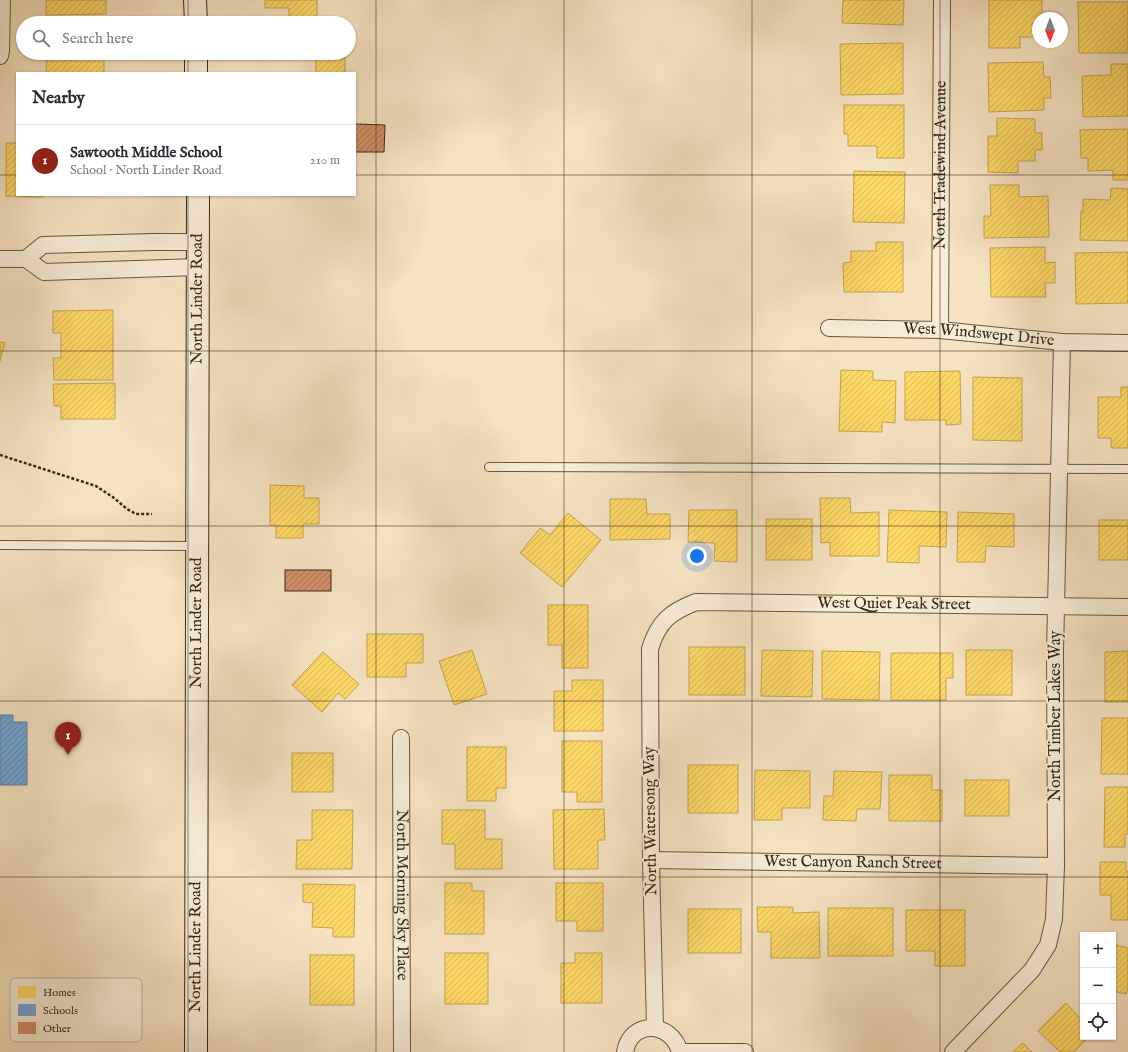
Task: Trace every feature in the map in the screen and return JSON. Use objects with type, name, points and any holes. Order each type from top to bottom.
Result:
[{"type":"main road","points":[[195,0],[196,16]]},
{"type":"main road","points":[[196,60],[196,72]]},
{"type":"main road","name":"North Linder Road","points":[[196,1052],[198,196]]},
{"type":"street","points":[[0,56],[2,0]]},
{"type":"street","name":"North Tradewind Avenue","points":[[940,330],[942,0]]},
{"type":"street","points":[[26,259],[43,246],[198,242]]},
{"type":"street","points":[[0,258],[26,259],[44,272],[198,267]]},
{"type":"street","name":"West Windswept Drive","points":[[829,328],[940,330],[1062,342],[1128,343]]},
{"type":"street","name":"North Timber Lakes Way","points":[[953,1052],[1032,970],[1048,945],[1054,919],[1056,866],[1055,651],[1062,342]]},
{"type":"street","name":"West Quiet Peak Street","points":[[666,619],[679,608],[696,602],[1128,607]]},
{"type":"street","name":"North Watersong Way","points":[[655,1028],[651,860],[650,649],[654,635],[666,619]]},
{"type":"street","name":"North Morning Sky Place","points":[[401,738],[402,1052]]},
{"type":"street","name":"West Canyon Ranch Street","points":[[651,860],[1056,866]]},
{"type":"street","points":[[625,1052],[626,1046],[634,1034],[640,1030],[655,1028],[664,1031],[671,1036],[677,1043],[680,1052],[746,1052]]},
{"type":"lane","points":[[489,466],[1128,469]]},
{"type":"lane","points":[[0,545],[197,546]]},
{"type":"path","points":[[0,455],[96,486],[136,514],[152,514]]},
{"type":"building: Homes","points":[[46,0],[106,0],[106,14],[46,15]]},
{"type":"building: Homes","points":[[265,0],[317,0],[317,16],[289,16],[289,8],[265,8]]},
{"type":"building: Homes","points":[[843,0],[904,0],[903,25],[842,23]]},
{"type":"building: Homes","points":[[989,0],[1042,0],[1042,12],[1032,12],[1032,37],[1020,37],[1020,48],[989,48]]},
{"type":"building: Homes","points":[[1078,2],[1128,2],[1128,53],[1079,53]]},
{"type":"building: Homes","points":[[903,43],[903,94],[841,95],[840,44]]},
{"type":"building: Homes","points":[[47,60],[104,60],[104,72],[46,72]]},
{"type":"building: Homes","points":[[316,60],[345,60],[345,72],[316,72]]},
{"type":"building: Homes","points":[[1043,62],[1044,77],[1050,77],[1051,98],[1044,98],[1044,110],[989,112],[988,63]]},
{"type":"building: Homes","points":[[1111,64],[1128,64],[1128,116],[1083,117],[1082,76],[1111,75]]},
{"type":"building: Homes","points":[[844,105],[904,105],[904,158],[877,158],[877,146],[848,146],[848,134],[844,134]]},
{"type":"building: Homes","points":[[997,118],[1035,119],[1035,133],[1042,133],[1042,150],[1035,150],[1035,161],[1018,161],[1018,173],[988,172],[988,136],[997,136]]},
{"type":"building: Homes","points":[[1128,129],[1128,180],[1113,180],[1113,170],[1088,171],[1088,158],[1081,158],[1080,130]]},
{"type":"building: Homes","points":[[6,143],[16,143],[16,196],[43,197],[6,196]]},
{"type":"building: Homes","points":[[854,171],[905,172],[904,223],[853,222]]},
{"type":"building: Homes","points":[[990,185],[1019,185],[1019,197],[1048,196],[1049,237],[984,238],[984,216],[991,216]]},
{"type":"building: Homes","points":[[1111,188],[1128,189],[1128,241],[1080,240],[1083,199],[1110,200]]},
{"type":"building: Homes","points":[[876,242],[903,242],[903,292],[844,292],[843,263],[851,262],[851,251],[876,251]]},
{"type":"building: Homes","points":[[1045,247],[1045,263],[1055,262],[1055,283],[1045,283],[1046,297],[991,297],[990,248]]},
{"type":"building: Homes","points":[[1128,252],[1128,303],[1076,304],[1075,253]]},
{"type":"building: Homes","points":[[113,310],[113,380],[54,380],[53,358],[61,358],[61,333],[53,333],[53,311]]},
{"type":"building: Homes","points":[[0,342],[5,343],[0,361]]},
{"type":"building: Homes","points":[[841,370],[873,371],[873,380],[896,381],[895,423],[882,422],[882,432],[839,431]]},
{"type":"building: Homes","points":[[960,371],[961,424],[946,425],[946,420],[905,420],[905,372]]},
{"type":"building: Homes","points":[[973,377],[1022,378],[1022,441],[973,440]]},
{"type":"building: Homes","points":[[115,383],[115,419],[61,419],[61,406],[54,406],[53,384]]},
{"type":"building: Homes","points":[[1121,387],[1128,387],[1128,448],[1111,448],[1111,438],[1098,438],[1098,397],[1121,397]]},
{"type":"building: Homes","points":[[270,485],[304,486],[304,498],[319,498],[319,524],[303,524],[303,538],[276,538],[276,525],[270,525]]},
{"type":"building: Homes","points":[[820,498],[850,498],[851,513],[879,512],[879,556],[830,556],[830,542],[821,543]]},
{"type":"building: Homes","points":[[610,499],[646,499],[647,514],[670,514],[670,539],[610,540]]},
{"type":"building: Homes","points":[[689,510],[737,510],[737,562],[714,561],[715,543],[688,542]]},
{"type":"building: Homes","points":[[889,510],[947,512],[946,547],[919,546],[919,563],[887,562]]},
{"type":"building: Homes","points":[[958,512],[1014,514],[1014,547],[986,546],[985,562],[957,562]]},
{"type":"building: Homes","points":[[568,513],[601,540],[562,587],[520,553],[540,528],[550,535]]},
{"type":"building: Homes","points":[[766,519],[812,519],[812,560],[766,560]]},
{"type":"building: Homes","points":[[1099,520],[1128,520],[1128,560],[1099,560]]},
{"type":"building: Homes","points":[[548,605],[588,605],[588,668],[562,668],[562,645],[548,645]]},
{"type":"building: Homes","points":[[367,634],[423,634],[423,663],[406,663],[406,677],[367,677]]},
{"type":"building: Homes","points":[[689,647],[745,647],[745,695],[689,695]]},
{"type":"building: Homes","points":[[472,650],[487,694],[454,705],[439,661]]},
{"type":"building: Homes","points":[[762,650],[813,651],[812,697],[761,696]]},
{"type":"building: Homes","points":[[966,650],[1012,650],[1012,695],[966,695]]},
{"type":"building: Homes","points":[[822,651],[880,652],[879,700],[822,699]]},
{"type":"building: Homes","points":[[1128,651],[1128,702],[1105,702],[1105,652]]},
{"type":"building: Homes","points":[[323,652],[359,684],[345,699],[338,693],[322,712],[292,685]]},
{"type":"building: Homes","points":[[891,653],[953,653],[953,678],[946,678],[946,700],[891,700]]},
{"type":"building: Homes","points":[[572,680],[603,680],[603,731],[554,731],[554,691],[572,691]]},
{"type":"building: Homes","points":[[1102,718],[1128,718],[1128,774],[1101,774]]},
{"type":"building: Homes","points":[[562,741],[602,741],[602,802],[577,802],[577,792],[562,792]]},
{"type":"building: Homes","points":[[467,747],[506,747],[506,788],[496,788],[496,801],[467,801]]},
{"type":"building: Homes","points":[[292,753],[333,753],[333,792],[292,792]]},
{"type":"building: Homes","points":[[688,765],[738,765],[738,813],[688,813]]},
{"type":"building: Homes","points":[[755,770],[810,771],[810,808],[782,808],[782,820],[754,820]]},
{"type":"building: Homes","points":[[834,771],[882,772],[880,809],[857,809],[856,821],[823,820],[824,796],[833,796]]},
{"type":"building: Homes","points":[[889,775],[932,775],[932,790],[942,790],[942,821],[889,821]]},
{"type":"building: Homes","points":[[965,780],[1009,780],[1009,816],[965,816]]},
{"type":"building: Homes","points":[[1105,787],[1128,787],[1128,834],[1125,834],[1125,847],[1104,847]]},
{"type":"building: Homes","points":[[604,809],[605,840],[598,840],[598,869],[554,869],[553,810]]},
{"type":"building: Homes","points":[[312,810],[353,810],[352,869],[296,869],[297,840],[312,840]]},
{"type":"building: Homes","points":[[442,810],[485,810],[485,839],[502,839],[502,869],[455,869],[455,844],[442,844]]},
{"type":"building: Homes","points":[[1100,862],[1126,862],[1126,871],[1128,871],[1128,920],[1111,920],[1111,895],[1100,895]]},
{"type":"building: Homes","points":[[445,883],[472,883],[472,891],[484,891],[484,934],[445,934]]},
{"type":"building: Homes","points":[[556,883],[603,883],[603,931],[577,931],[577,921],[556,921]]},
{"type":"building: Homes","points":[[303,884],[355,885],[354,937],[333,937],[333,928],[312,927],[313,903],[303,902]]},
{"type":"building: Homes","points":[[757,907],[793,907],[793,913],[819,912],[820,958],[771,958],[771,932],[758,932]]},
{"type":"building: Homes","points":[[828,908],[893,908],[893,956],[828,956]]},
{"type":"building: Homes","points":[[688,909],[741,909],[741,953],[688,953]]},
{"type":"building: Homes","points":[[906,910],[965,910],[965,966],[935,966],[935,951],[906,951]]},
{"type":"building: Homes","points":[[1116,945],[1128,948],[1128,988],[1126,994],[1116,992]]},
{"type":"building: Homes","points":[[445,953],[488,953],[488,1004],[445,1004]]},
{"type":"building: Homes","points":[[575,953],[602,953],[602,1003],[561,1003],[561,963],[575,963]]},
{"type":"building: Homes","points":[[310,955],[354,955],[354,1005],[310,1005]]},
{"type":"building: Homes","points":[[1066,1003],[1080,1018],[1080,1040],[1086,1040],[1074,1052],[1060,1052],[1038,1031]]},
{"type":"building: Homes","points":[[1023,1043],[1032,1052],[1013,1052]]},
{"type":"building: Schools","points":[[0,715],[13,715],[13,722],[27,722],[27,785],[0,785]]},
{"type":"building: Other","points":[[356,124],[385,125],[384,152],[356,152]]},
{"type":"building: Other","points":[[285,570],[331,570],[331,591],[285,591]]},
{"type":"place","name":"Sawtooth Middle School","points":[[68,755]]}]
